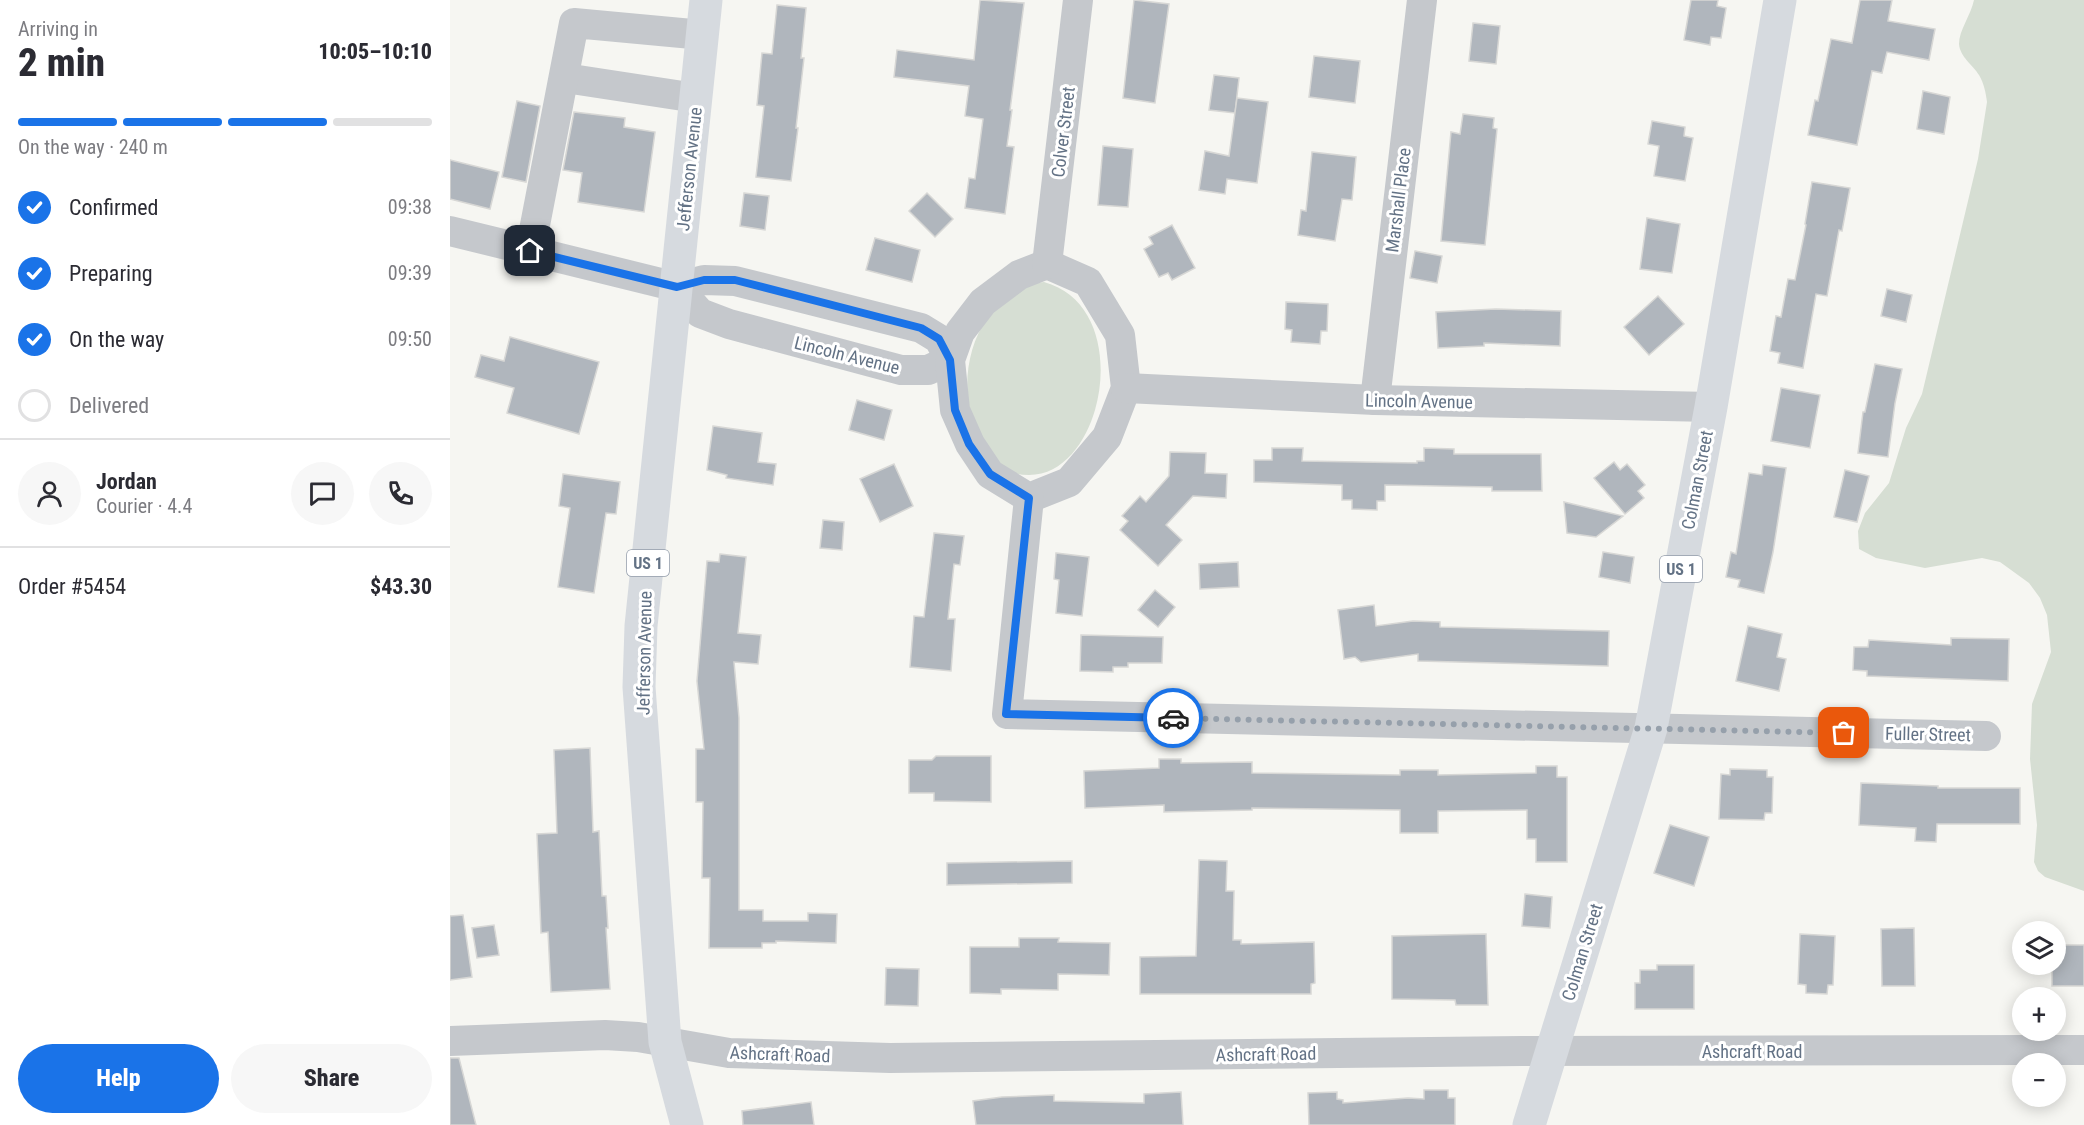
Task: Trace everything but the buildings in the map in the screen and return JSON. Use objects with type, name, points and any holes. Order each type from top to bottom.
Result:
[{"type":"main road","name":"Jefferson Avenue","points":[[687,1125],[665,1041],[639,687],[641,626],[706,0]]},
{"type":"main road","name":"Colman Street","points":[[1529,1125],[1651,728],[1711,407],[1780,0]]},
{"type":"street","name":"Colver Street","points":[[1047,264],[1078,0]]},
{"type":"street","name":"Marshall Place","points":[[1375,400],[1422,0]]},
{"type":"street","points":[[530,251],[574,22],[703,35]]},
{"type":"street","points":[[565,78],[696,98]]},
{"type":"street","points":[[450,231],[677,287],[704,280],[735,280],[921,328],[939,339],[950,360],[955,410],[969,444],[990,474],[1029,498],[1069,482],[1107,437],[1126,388],[1120,335],[1088,282],[1047,264],[1018,274],[983,302],[960,332],[950,360]]},
{"type":"street","name":"Lincoln Avenue","points":[[677,287],[700,313],[729,324],[901,370],[928,370],[950,360]]},
{"type":"street","name":"Lincoln Avenue","points":[[1126,388],[1375,400],[1711,407]]},
{"type":"street","name":"Fuller Street","points":[[1029,498],[1006,714],[1986,736]]},
{"type":"street","name":"Ashcraft Road","points":[[450,1041],[605,1035],[638,1037],[729,1053],[890,1058],[1552,1051],[2084,1050]]},
{"type":"shaded area","points":[[1974,0],[2084,0],[2084,891],[2045,877],[2038,871],[2034,862],[2037,825],[2030,759],[2032,704],[2051,652],[2047,615],[2040,598],[2029,583],[2000,562],[1982,558],[1925,568],[1876,558],[1859,549],[1858,531],[1865,513],[1889,483],[1906,428],[1922,394],[1978,159],[1987,102],[1981,78],[1964,57],[1959,44]]},
{"type":"shaded area","points":[[1044,282],[1063,290],[1088,316],[1100,352],[1099,391],[1091,422],[1072,454],[1053,469],[1042,473],[1022,475],[1009,472],[996,462],[972,418],[967,380],[975,341],[988,316],[1026,288]]},
{"type":"way so far","points":[[1173,718],[1844,733]]},
{"type":"route","points":[[530,251],[677,287],[704,280],[735,280],[921,328],[939,339],[950,360],[955,410],[969,444],[990,474],[1029,498],[1006,714],[1173,718]]}]
